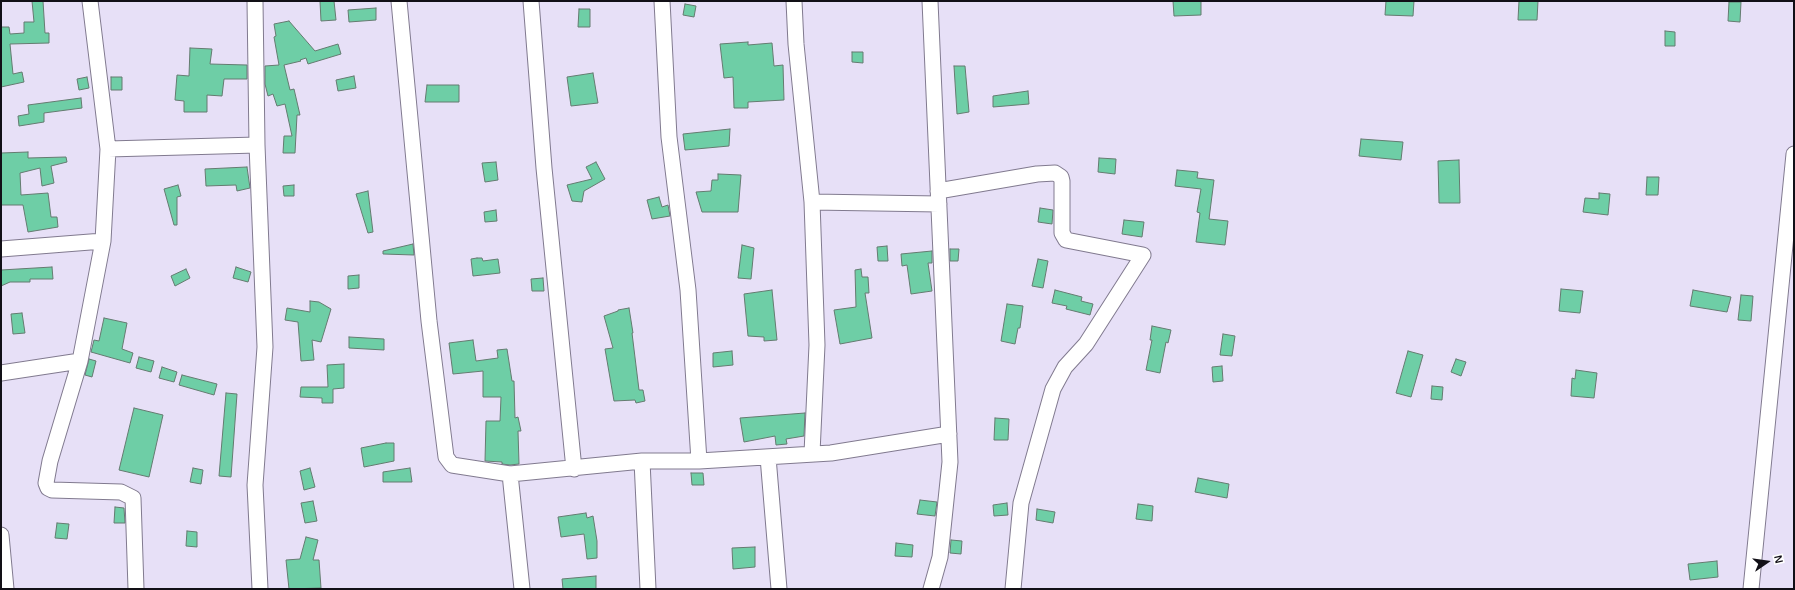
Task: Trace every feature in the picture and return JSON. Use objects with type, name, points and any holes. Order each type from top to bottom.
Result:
[{"type":"street","points":[[90,1],[108,150],[104,241],[80,361],[50,460],[46,483],[48,488],[52,490],[121,492],[133,498],[136,589]]},
{"type":"street","points":[[255,1],[257,145],[265,347],[255,485],[260,589]]},
{"type":"street","points":[[399,1],[429,321],[446,457],[452,465],[510,474],[574,469],[642,461],[699,461],[831,453],[949,434]]},
{"type":"street","points":[[531,1],[544,168],[574,469]]},
{"type":"street","points":[[662,1],[670,137],[688,290],[699,461]]},
{"type":"street","points":[[794,1],[796,44],[812,202],[818,345],[812,453]]},
{"type":"street","points":[[930,1],[950,462],[940,557],[931,589]]},
{"type":"street","points":[[108,150],[257,145]]},
{"type":"street","points":[[1751,589],[1794,154]]},
{"type":"street","points":[[812,202],[938,197],[1037,174],[1055,174],[1061,177],[1062,182],[1062,233],[1066,240],[1143,255],[1086,344],[1064,368],[1053,389],[1021,503],[1013,589]]},
{"type":"street","points":[[1,249],[104,241]]},
{"type":"street","points":[[1,373],[80,361]]},
{"type":"street","points":[[768,457],[778,589]]},
{"type":"street","points":[[642,461],[648,589]]},
{"type":"street","points":[[510,474],[522,589]]},
{"type":"street","points":[[1,535],[6,589]]},
{"type":"building","points":[[32,1],[43,1],[45,33],[49,33],[49,43],[10,44],[13,74],[22,72],[24,82],[1,87],[1,27],[9,27],[10,34],[24,33],[24,22],[34,22]]},
{"type":"building","points":[[320,1],[334,1],[336,20],[321,21]]},
{"type":"building","points":[[1173,1],[1201,1],[1201,15],[1174,16]]},
{"type":"building","points":[[1386,1],[1414,1],[1413,16],[1385,15]]},
{"type":"building","points":[[1519,1],[1538,1],[1537,20],[1518,20]]},
{"type":"building","points":[[1729,2],[1741,2],[1740,22],[1728,21]]},
{"type":"building","points":[[685,4],[696,6],[694,17],[683,15]]},
{"type":"building","points":[[376,8],[376,20],[349,22],[348,10]]},
{"type":"building","points":[[579,9],[590,9],[590,27],[578,27]]},
{"type":"building","points":[[289,21],[315,51],[338,44],[341,54],[308,64],[306,58],[300,60],[301,61],[284,65],[290,90],[294,89],[300,115],[297,115],[295,153],[283,153],[284,136],[292,136],[285,104],[277,106],[273,94],[268,96],[265,84],[265,66],[279,65],[274,37],[276,36],[274,24]]},
{"type":"building","points":[[1665,31],[1675,32],[1675,46],[1665,46]]},
{"type":"building","points":[[748,42],[748,45],[772,43],[774,66],[783,65],[784,100],[748,102],[748,108],[734,108],[733,77],[724,78],[720,44]]},
{"type":"building","points":[[190,48],[212,49],[210,64],[247,65],[247,79],[224,79],[222,96],[207,95],[207,112],[184,112],[184,101],[175,100],[177,75],[189,76]]},
{"type":"building","points":[[852,52],[863,52],[863,63],[852,62]]},
{"type":"building","points":[[954,66],[965,66],[969,112],[957,114]]},
{"type":"building","points":[[593,73],[598,103],[571,106],[567,77]]},
{"type":"building","points":[[354,76],[356,88],[338,91],[336,80]]},
{"type":"building","points":[[87,77],[89,88],[79,90],[77,79]]},
{"type":"building","points":[[111,77],[122,77],[122,90],[111,90]]},
{"type":"building","points":[[427,85],[459,85],[459,102],[425,102]]},
{"type":"building","points":[[1028,91],[1029,104],[993,107],[993,96]]},
{"type":"building","points":[[81,98],[82,108],[44,113],[44,122],[19,126],[18,116],[29,114],[28,105]]},
{"type":"building","points":[[730,129],[729,146],[685,150],[683,134]]},
{"type":"building","points":[[1361,139],[1403,142],[1401,160],[1359,156]]},
{"type":"building","points":[[28,152],[28,158],[66,157],[67,162],[51,166],[54,183],[42,186],[40,168],[20,173],[21,195],[48,193],[51,217],[57,217],[58,227],[28,232],[23,205],[1,205],[1,153]]},
{"type":"building","points":[[1099,158],[1116,159],[1115,174],[1098,172]]},
{"type":"building","points":[[1459,160],[1460,203],[1439,203],[1438,161]]},
{"type":"building","points":[[496,162],[498,180],[485,182],[482,163]]},
{"type":"building","points":[[596,162],[605,179],[584,191],[582,202],[572,201],[567,185],[592,179],[586,167]]},
{"type":"building","points":[[247,167],[250,188],[237,191],[236,185],[206,186],[205,169]]},
{"type":"building","points":[[1177,170],[1198,172],[1197,178],[1214,180],[1209,219],[1228,221],[1225,245],[1196,242],[1200,213],[1197,212],[1201,189],[1175,186]]},
{"type":"building","points":[[718,174],[741,175],[738,212],[702,212],[696,192],[711,191],[712,180],[718,180]]},
{"type":"building","points":[[1647,177],[1659,177],[1658,195],[1646,195]]},
{"type":"building","points":[[178,185],[181,196],[177,197],[177,225],[174,225],[164,189]]},
{"type":"building","points":[[294,185],[294,196],[284,196],[283,186]]},
{"type":"building","points":[[368,191],[373,232],[368,233],[356,194]]},
{"type":"building","points":[[1599,193],[1610,194],[1608,215],[1583,212],[1585,198],[1599,199]]},
{"type":"building","points":[[659,197],[662,207],[668,205],[670,216],[652,219],[647,200]]},
{"type":"building","points":[[1040,208],[1053,210],[1052,224],[1038,222]]},
{"type":"building","points":[[496,210],[497,221],[485,222],[484,212]]},
{"type":"building","points":[[1124,220],[1144,222],[1142,237],[1122,234]]},
{"type":"building","points":[[413,244],[414,255],[383,254],[383,251]]},
{"type":"building","points":[[742,245],[754,248],[751,279],[738,278]]},
{"type":"building","points":[[887,246],[888,261],[878,261],[877,247]]},
{"type":"building","points":[[950,249],[959,249],[958,261],[950,261]]},
{"type":"building","points":[[932,251],[932,263],[928,263],[932,291],[911,294],[907,265],[902,266],[901,254]]},
{"type":"building","points":[[482,258],[483,261],[498,259],[500,273],[473,276],[471,259]]},
{"type":"building","points":[[1038,259],[1048,261],[1043,288],[1032,286]]},
{"type":"building","points":[[52,267],[53,279],[30,279],[30,282],[10,282],[1,286],[1,270]]},
{"type":"building","points":[[236,267],[251,272],[248,282],[233,278]]},
{"type":"building","points":[[186,269],[190,278],[175,286],[171,276]]},
{"type":"building","points":[[861,269],[862,277],[868,277],[869,293],[865,293],[872,338],[840,344],[834,310],[856,307],[855,270]]},
{"type":"building","points":[[359,275],[359,288],[348,289],[348,276]]},
{"type":"building","points":[[543,278],[544,291],[532,291],[531,279]]},
{"type":"building","points":[[1561,289],[1583,291],[1580,313],[1559,311]]},
{"type":"building","points":[[772,290],[777,340],[764,341],[764,337],[748,336],[744,294]]},
{"type":"building","points":[[1055,290],[1082,297],[1081,301],[1093,304],[1090,315],[1066,309],[1067,306],[1052,303]]},
{"type":"building","points":[[1693,290],[1731,297],[1727,312],[1690,306]]},
{"type":"building","points":[[1741,295],[1753,296],[1751,321],[1738,320]]},
{"type":"building","points":[[310,301],[319,302],[331,309],[321,342],[312,340],[314,360],[301,361],[298,322],[285,320],[287,308],[310,312]]},
{"type":"building","points":[[1007,304],[1023,306],[1020,328],[1018,328],[1015,344],[1001,341]]},
{"type":"building","points":[[629,308],[639,390],[643,390],[645,401],[636,403],[635,400],[614,401],[605,349],[613,348],[604,316],[618,310]]},
{"type":"building","points":[[22,313],[25,333],[13,334],[11,314]]},
{"type":"building","points":[[104,318],[127,323],[122,349],[133,353],[130,363],[91,352],[94,340],[99,341]]},
{"type":"building","points":[[1152,326],[1171,330],[1168,343],[1166,342],[1160,373],[1146,370],[1152,340],[1150,340]]},
{"type":"building","points":[[1223,334],[1235,336],[1232,356],[1220,355]]},
{"type":"building","points":[[349,337],[384,339],[384,350],[349,348]]},
{"type":"building","points":[[473,340],[476,361],[498,358],[497,350],[507,349],[512,381],[514,381],[515,418],[518,417],[521,431],[518,431],[519,464],[510,465],[502,464],[502,462],[485,461],[486,421],[500,421],[501,397],[483,397],[483,371],[453,374],[449,343]]},
{"type":"building","points":[[732,351],[733,365],[713,367],[713,353]]},
{"type":"building","points":[[1408,351],[1423,355],[1411,397],[1396,393]]},
{"type":"building","points":[[139,357],[154,361],[151,372],[136,368]]},
{"type":"building","points":[[89,359],[96,361],[92,377],[85,375]]},
{"type":"building","points":[[1456,359],[1466,362],[1461,376],[1451,372]]},
{"type":"building","points":[[344,364],[344,388],[333,389],[333,403],[322,403],[322,398],[300,397],[301,387],[328,387],[327,365]]},
{"type":"building","points":[[1222,366],[1223,381],[1213,382],[1212,367]]},
{"type":"building","points":[[162,367],[177,372],[174,382],[159,378]]},
{"type":"building","points":[[1576,370],[1597,373],[1594,398],[1571,396],[1572,378],[1575,379]]},
{"type":"building","points":[[182,375],[217,384],[214,395],[179,385]]},
{"type":"building","points":[[1432,386],[1443,387],[1442,400],[1431,399]]},
{"type":"building","points":[[226,393],[237,394],[231,477],[219,476]]},
{"type":"building","points":[[134,408],[163,415],[149,477],[119,470]]},
{"type":"building","points":[[805,413],[804,436],[786,439],[787,444],[776,445],[775,436],[744,442],[740,418]]},
{"type":"building","points":[[995,418],[1009,419],[1008,440],[994,440]]},
{"type":"building","points":[[394,443],[394,461],[364,467],[361,448]]},
{"type":"building","points":[[193,468],[203,470],[201,484],[190,482]]},
{"type":"building","points":[[310,468],[315,487],[304,490],[300,471]]},
{"type":"building","points":[[410,468],[412,482],[383,482],[383,472]]},
{"type":"building","points":[[691,473],[703,473],[704,485],[692,485]]},
{"type":"building","points":[[1198,478],[1229,484],[1227,498],[1195,492]]},
{"type":"building","points":[[920,500],[937,502],[935,516],[917,514]]},
{"type":"building","points":[[313,501],[317,521],[305,523],[301,503]]},
{"type":"building","points":[[1007,503],[1008,515],[994,516],[993,505]]},
{"type":"building","points":[[1138,504],[1153,506],[1152,521],[1136,519]]},
{"type":"building","points":[[115,507],[124,508],[125,523],[114,523]]},
{"type":"building","points":[[1037,509],[1055,512],[1053,523],[1036,520]]},
{"type":"building","points":[[586,513],[587,518],[593,516],[597,541],[597,558],[587,559],[584,534],[561,537],[558,517]]},
{"type":"building","points":[[57,523],[69,524],[67,539],[55,538]]},
{"type":"building","points":[[187,531],[197,532],[197,547],[186,546]]},
{"type":"building","points":[[306,537],[318,540],[313,560],[319,560],[321,588],[289,589],[286,560],[300,559]]},
{"type":"building","points":[[951,540],[962,541],[961,554],[950,553]]},
{"type":"building","points":[[896,543],[913,545],[912,557],[895,556]]},
{"type":"building","points":[[755,547],[755,567],[733,569],[732,548]]},
{"type":"building","points":[[1717,561],[1718,577],[1690,580],[1688,564]]},
{"type":"building","points":[[596,576],[596,589],[563,589],[562,579]]}]
